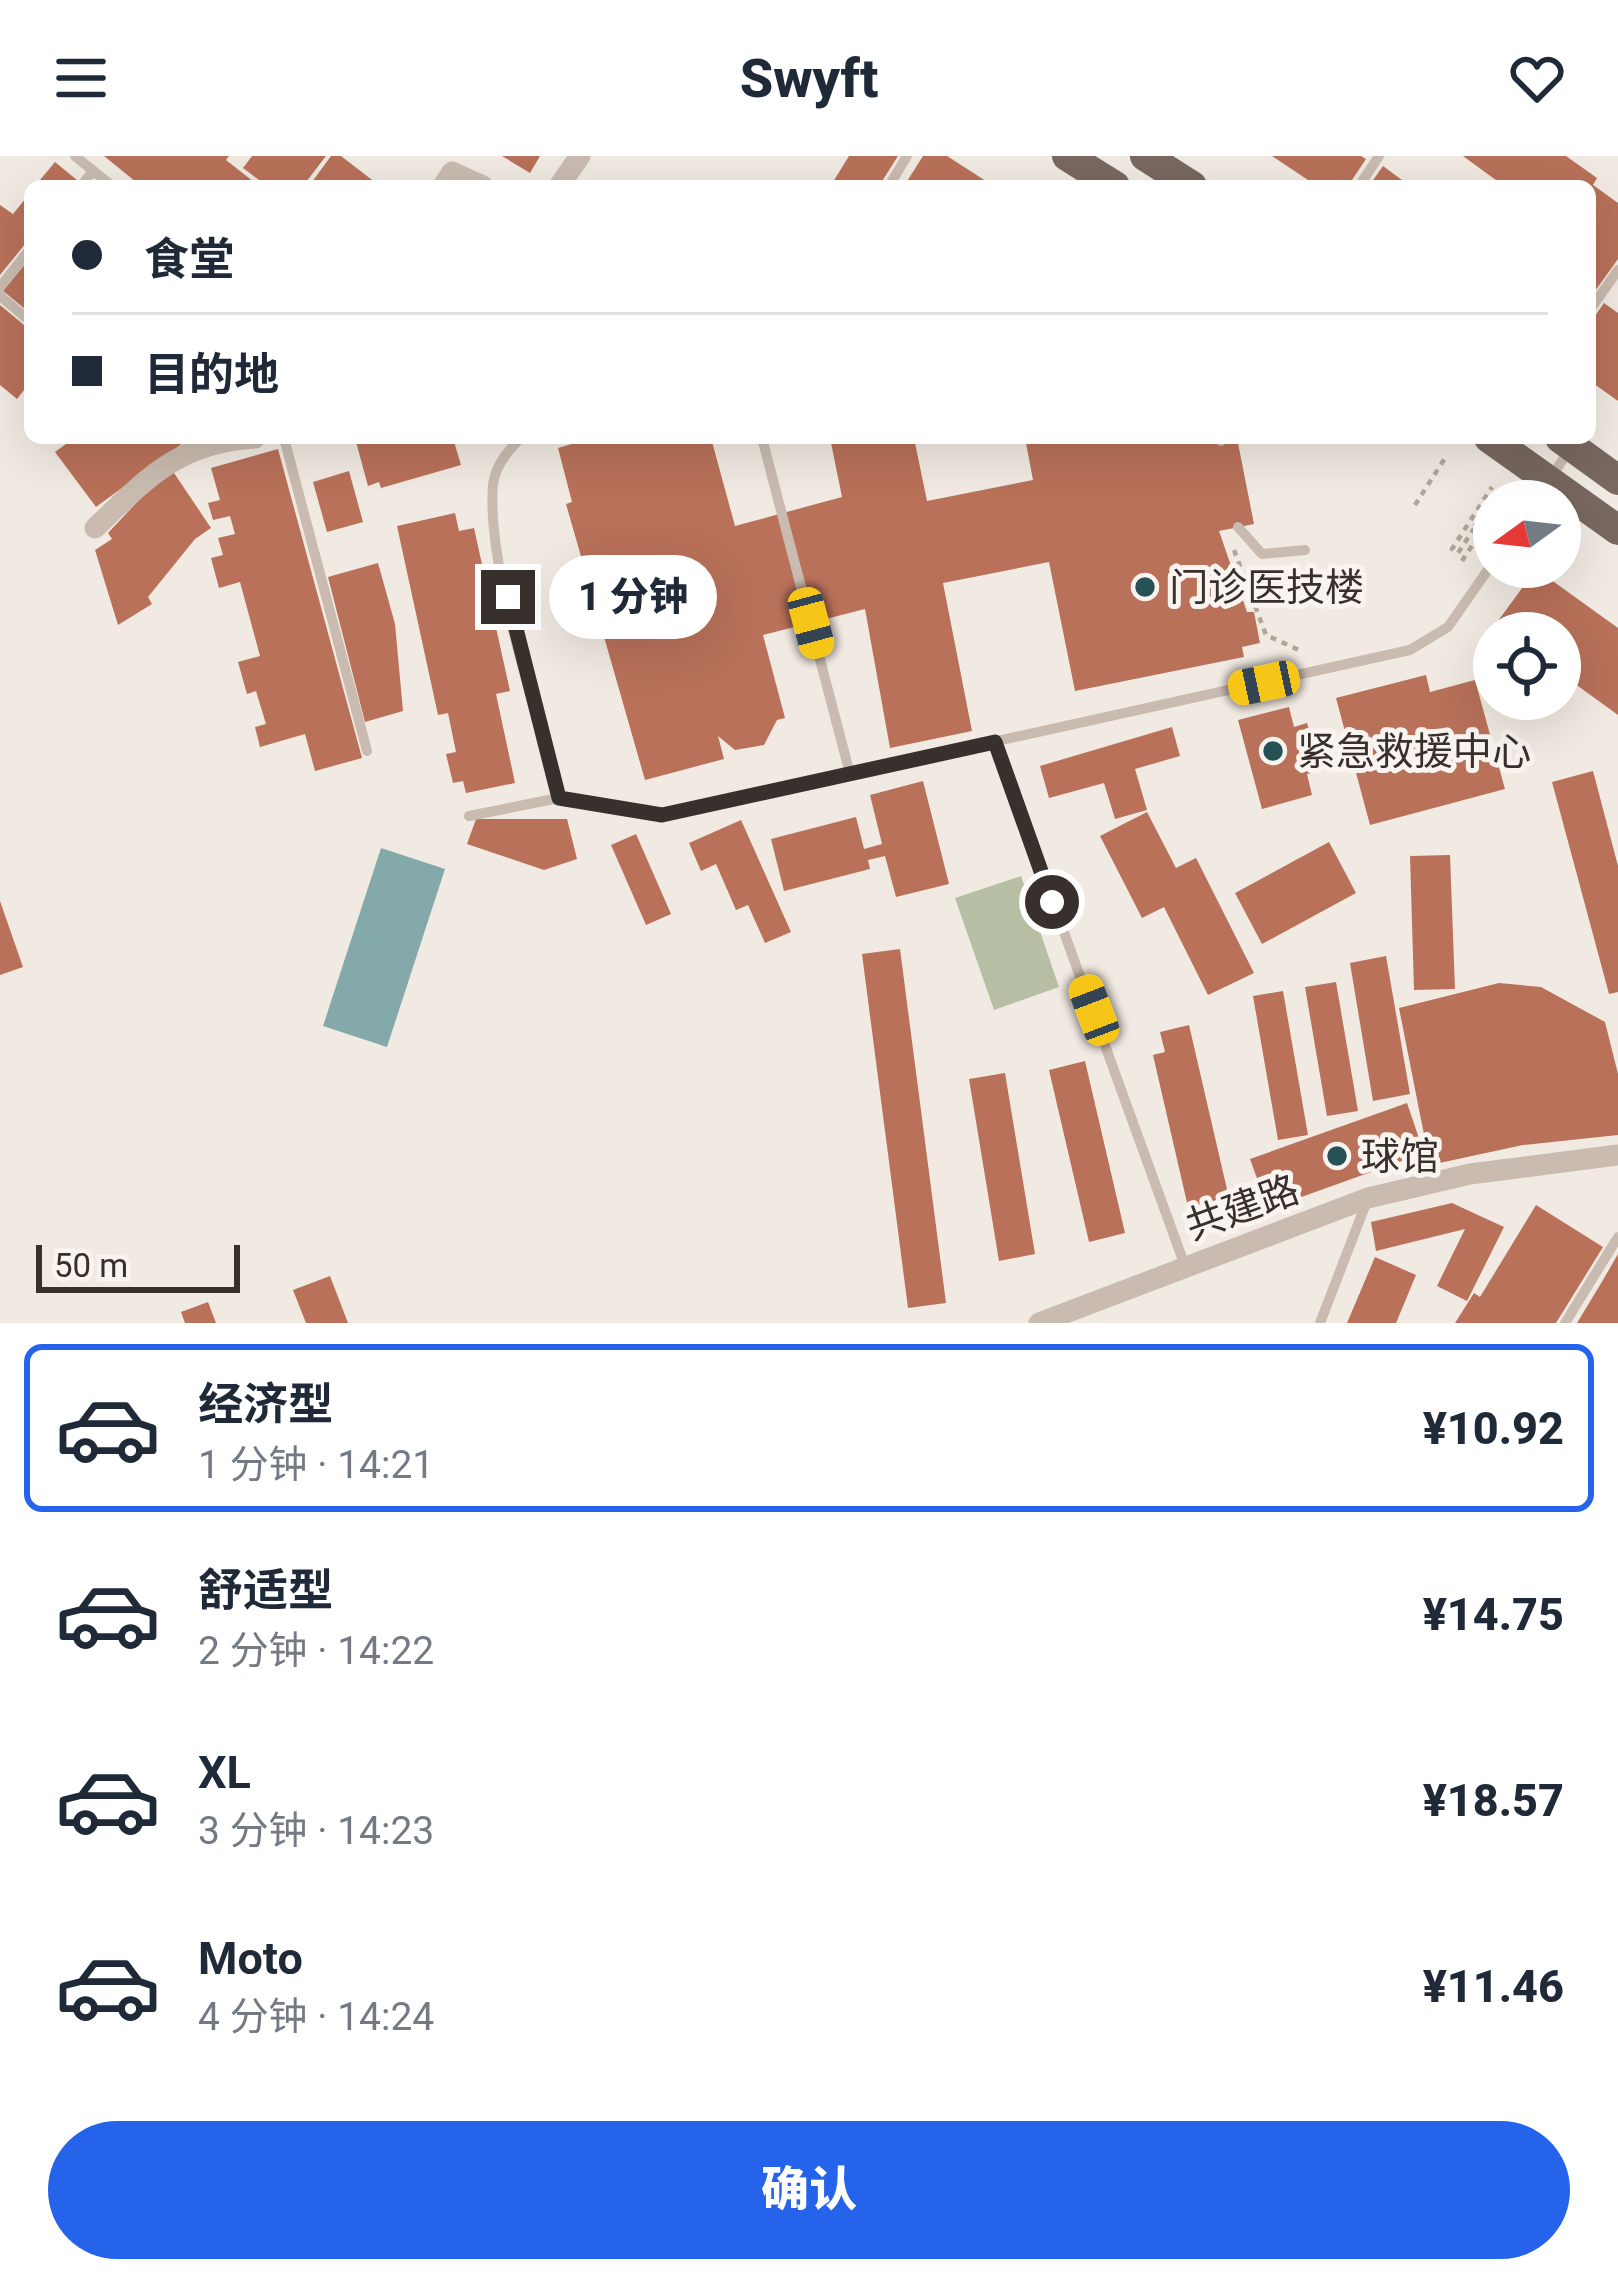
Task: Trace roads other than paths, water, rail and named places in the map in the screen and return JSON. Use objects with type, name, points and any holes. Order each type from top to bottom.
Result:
[{"type":"main road","points":[[1067,156],[1105,180]]},
{"type":"main road","points":[[1145,156],[1183,180]]},
{"type":"main road","points":[[1496,444],[1532,480]]},
{"type":"main road","points":[[1569,444],[1618,480]]},
{"type":"main road","points":[[1581,511],[1618,530]]},
{"type":"street","points":[[95,528],[159,466],[208,444]]},
{"type":"street","name":"共建路","points":[[1039,1323],[1368,1198],[1470,1174],[1618,1155]]},
{"type":"lane","points":[[75,156],[104,180]]},
{"type":"lane","points":[[86,180],[93,171]]},
{"type":"lane","points":[[0,286],[24,256]]},
{"type":"lane","points":[[1596,301],[1618,270]]},
{"type":"lane","points":[[0,296],[24,316]]},
{"type":"lane","points":[[286,444],[367,751]]},
{"type":"lane","points":[[515,444],[505,453],[493,482],[498,556],[559,798]]},
{"type":"lane","points":[[764,444],[850,774]]},
{"type":"lane","points":[[1547,480],[1565,444]]},
{"type":"lane","points":[[1238,527],[1262,554],[1305,550]]},
{"type":"lane","points":[[469,816],[559,798],[662,815],[1410,650],[1448,627],[1475,588]]},
{"type":"lane","points":[[995,742],[1184,1266]]},
{"type":"lane","points":[[1320,1323],[1368,1198]]},
{"type":"lane","points":[[1565,1323],[1618,1237]]},
{"type":"water","points":[[381,848],[445,869],[387,1047],[323,1026]]},
{"type":"place","name":"门诊医技楼","points":[[1145,587]]},
{"type":"place","name":"紧急救援中心","points":[[1273,751]]},
{"type":"place","name":"球馆","points":[[1337,1156]]}]
